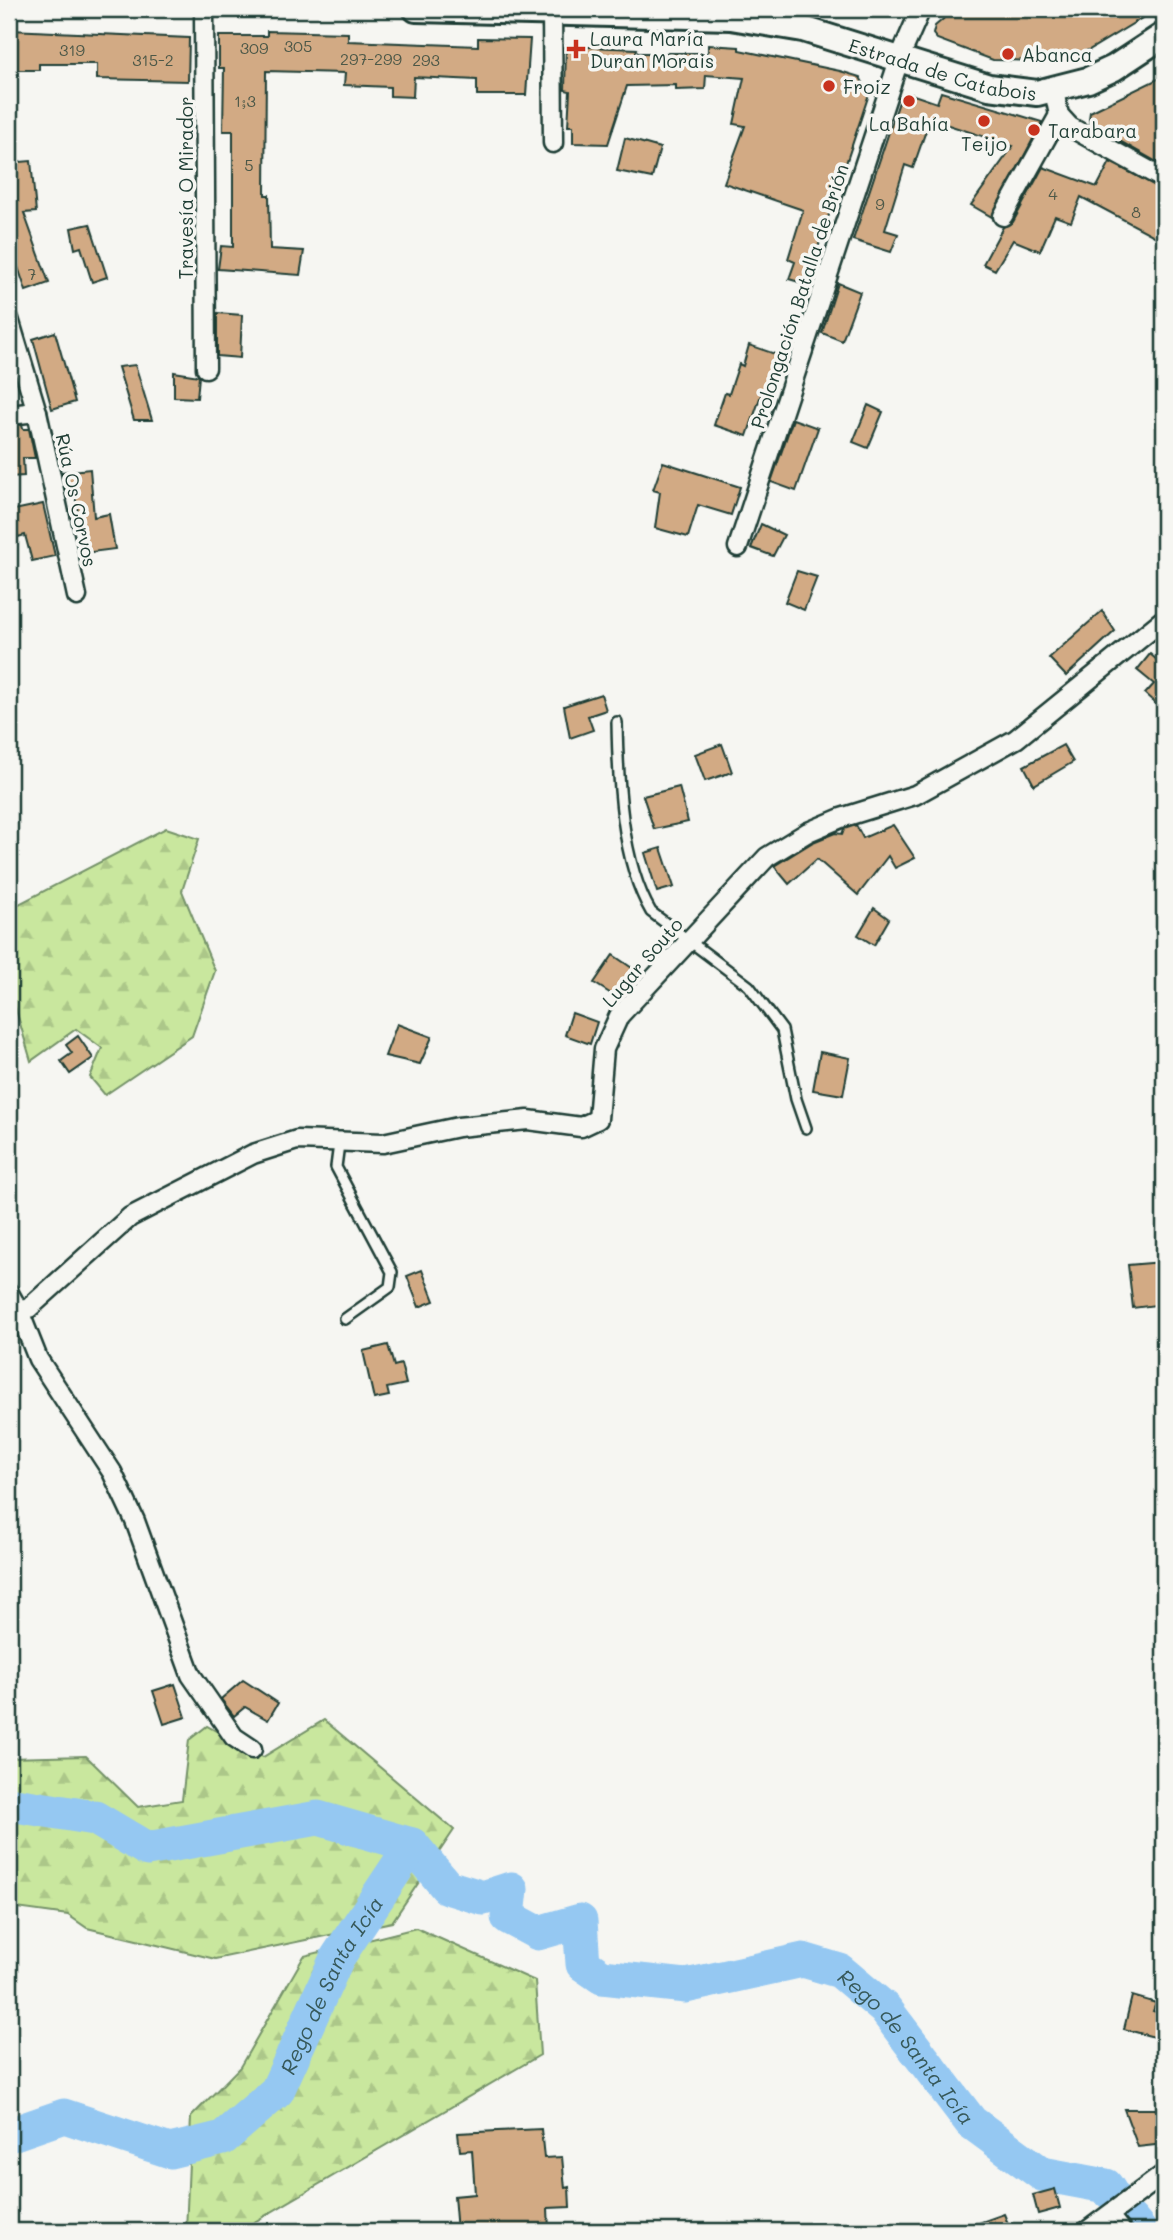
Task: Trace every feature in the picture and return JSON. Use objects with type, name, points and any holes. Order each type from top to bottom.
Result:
[{"type":"main road","name":"Estrada de Catabois","points":[[416,9],[703,12],[803,29],[900,57],[989,87],[1056,103],[1164,35]]},
{"type":"street","name":"Travesía O Mirador","points":[[204,9],[206,368]]},
{"type":"street","name":"Prolongación Batalla de Brión","points":[[738,547],[900,57],[921,9]]},
{"type":"street","points":[[552,11],[554,143]]},
{"type":"street","points":[[1056,103],[1070,127],[1164,179]]},
{"type":"street","points":[[1003,215],[1056,103]]},
{"type":"street","name":"Rúa Os Corvos","points":[[9,319],[37,412],[76,597]]},
{"type":"street","name":"Rúa Os Corvos","points":[[9,415],[37,412]]},
{"type":"street","name":"Lugar Souto","points":[[19,1311],[29,1308],[130,1217],[253,1154],[297,1140],[340,1144],[383,1143],[458,1127],[528,1120],[581,1127],[598,1119],[604,1049],[619,1016],[767,857],[808,832],[841,818],[915,795],[1016,739],[1164,619]]},
{"type":"street","points":[[9,1293],[38,1359],[112,1472],[155,1572],[191,1675],[234,1737],[252,1749]]},
{"type":"street","points":[[1087,2231],[1164,2174]]},
{"type":"lane","points":[[617,722],[618,775],[641,894],[651,912],[749,986],[782,1030],[806,1128]]},
{"type":"lane","points":[[340,1144],[336,1167],[392,1272],[390,1287],[345,1319]]},
{"type":"lane","points":[[1112,2212],[1127,2231]]},
{"type":"green space","points":[[166,828],[199,839],[182,891],[215,971],[192,1036],[105,1095],[90,1077],[102,1048],[76,1029],[31,1061],[9,986],[9,909]]},
{"type":"green space","points":[[324,1720],[454,1830],[392,1922],[215,1959],[87,1928],[68,1915],[9,1907],[9,1758],[86,1756],[138,1807],[182,1800],[189,1740],[207,1726],[263,1757]]},
{"type":"green space","points":[[416,1928],[535,1981],[540,2055],[239,2231],[186,2231],[191,2117],[240,2067],[304,1956]]},
{"type":"building","points":[[955,9],[1083,9],[1087,17],[1103,9],[1157,9],[1089,50],[1054,61],[993,60],[937,39],[933,34],[935,26]]},
{"type":"building","points":[[10,30],[189,38],[188,81],[97,79],[97,64],[39,64],[39,70],[12,70]]},
{"type":"building","points":[[267,31],[348,33],[348,41],[478,46],[478,38],[530,39],[526,95],[477,95],[477,80],[414,77],[413,97],[390,96],[390,87],[344,85],[345,73],[266,71],[265,195],[269,195],[270,249],[304,251],[300,275],[218,269],[221,246],[233,247],[233,131],[223,131],[224,68],[219,68],[219,36],[267,36]]},
{"type":"building","points":[[708,45],[739,47],[739,50],[860,77],[869,94],[806,284],[789,279],[795,262],[788,259],[803,210],[724,183],[745,126],[734,124],[744,78],[706,75],[705,89],[676,90],[676,85],[627,86],[608,144],[573,143],[573,126],[568,126],[570,91],[565,90],[566,46],[637,49],[636,53],[708,53]]},
{"type":"building","points":[[1164,76],[1164,166],[1090,124],[1089,119],[1090,112]]},
{"type":"building","points":[[941,92],[1042,122],[992,217],[971,205],[1013,146],[930,119],[913,168],[905,165],[885,230],[898,234],[891,252],[853,240],[900,99],[911,94],[937,103]]},
{"type":"building","points":[[625,138],[660,148],[652,178],[617,171]]},
{"type":"building","points":[[31,161],[36,212],[24,213],[49,283],[26,291],[12,249],[9,250],[9,163]]},
{"type":"building","points":[[1110,162],[1164,190],[1164,222],[1156,237],[1081,197],[1071,222],[1055,216],[1040,251],[1013,240],[995,270],[983,264],[1003,227],[1013,222],[1043,167],[1097,187]]},
{"type":"building","points":[[90,224],[107,277],[92,282],[81,247],[75,249],[71,228]]},
{"type":"building","points":[[838,283],[860,292],[842,341],[822,333]]},
{"type":"building","points":[[217,313],[242,315],[240,358],[217,356]]},
{"type":"building","points":[[55,332],[75,402],[52,409],[33,339]]},
{"type":"building","points":[[749,345],[781,356],[766,396],[761,395],[747,436],[714,425],[725,393],[729,394],[739,364],[743,366]]},
{"type":"building","points":[[135,365],[152,420],[134,420],[118,367]]},
{"type":"building","points":[[174,372],[199,376],[197,398],[174,397]]},
{"type":"building","points":[[868,405],[883,412],[868,448],[853,442]]},
{"type":"building","points":[[793,419],[818,428],[796,491],[771,482]]},
{"type":"building","points":[[22,425],[23,429],[29,429],[35,458],[23,458],[24,476],[9,477],[9,426]]},
{"type":"building","points":[[663,462],[740,487],[731,515],[698,505],[688,537],[655,528],[660,492],[653,490]]},
{"type":"building","points":[[90,469],[94,517],[109,514],[115,549],[84,553],[75,494],[67,495],[62,472]]},
{"type":"building","points":[[43,504],[55,556],[32,561],[25,535],[18,537],[15,526],[9,528],[9,511]]},
{"type":"building","points":[[761,524],[784,535],[773,556],[751,548]]},
{"type":"building","points":[[797,571],[817,577],[804,610],[785,602]]},
{"type":"building","points":[[1102,611],[1115,631],[1066,676],[1049,658]]},
{"type":"building","points":[[1150,654],[1164,666],[1164,711],[1145,694],[1154,684],[1137,670]]},
{"type":"building","points":[[601,694],[606,710],[588,716],[593,730],[570,738],[564,706]]},
{"type":"building","points":[[722,744],[732,772],[705,781],[695,754]]},
{"type":"building","points":[[1063,745],[1073,762],[1034,785],[1024,766]]},
{"type":"building","points":[[679,787],[688,822],[654,829],[643,796]]},
{"type":"building","points":[[856,825],[863,838],[893,825],[915,858],[895,868],[888,856],[858,895],[817,859],[789,884],[774,866],[813,842],[835,833],[842,834],[844,829]]},
{"type":"building","points":[[661,848],[674,887],[657,892],[645,853]]},
{"type":"building","points":[[874,908],[889,919],[874,945],[858,935]]},
{"type":"building","points":[[613,955],[635,970],[616,997],[594,983]]},
{"type":"building","points":[[572,1013],[597,1022],[590,1044],[565,1035]]},
{"type":"building","points":[[397,1024],[432,1037],[420,1064],[385,1056]]},
{"type":"building","points":[[78,1036],[93,1058],[70,1074],[61,1061],[72,1053],[66,1045]]},
{"type":"building","points":[[820,1052],[850,1058],[843,1095],[813,1090]]},
{"type":"building","points":[[1162,1262],[1164,1304],[1133,1308],[1128,1265]]},
{"type":"building","points":[[422,1270],[434,1301],[419,1307],[407,1276]]},
{"type":"building","points":[[388,1345],[394,1366],[401,1364],[406,1384],[387,1388],[389,1396],[374,1399],[363,1351]]},
{"type":"building","points":[[243,1680],[278,1703],[268,1720],[245,1707],[234,1716],[221,1699]]},
{"type":"building","points":[[175,1684],[186,1717],[164,1724],[153,1691]]},
{"type":"building","points":[[1132,1996],[1156,2003],[1153,2011],[1164,2014],[1158,2038],[1124,2029]]},
{"type":"building","points":[[1124,2109],[1164,2109],[1164,2144],[1138,2147]]},
{"type":"building","points":[[541,2129],[544,2158],[562,2157],[565,2188],[569,2187],[570,2207],[548,2208],[549,2231],[457,2231],[454,2196],[475,2194],[472,2150],[460,2151],[458,2133]]},
{"type":"building","points":[[1055,2189],[1060,2208],[1038,2214],[1033,2195]]},
{"type":"building","points":[[1004,2214],[1011,2231],[962,2231],[962,2229]]},
{"type":"waterway","name":"Rego de Santa Icía","points":[[9,1804],[95,1818],[147,1849],[318,1818],[412,1845],[447,1887],[483,1898],[511,1889],[508,1917],[538,1933],[580,1921],[583,1964],[602,1977],[686,1986],[803,1960],[840,1971],[885,2009],[971,2122],[1042,2174],[1106,2186],[1110,2192]]},
{"type":"waterway","name":"Rego de Santa Icía","points":[[9,2135],[64,2116],[170,2151],[223,2138],[277,2091],[337,1958],[412,1845]]},
{"type":"waterway","name":"Rego de Santa Icía","points":[[1131,2220],[1140,2231]]},
{"type":"place","name":"Laura María Duran Morais","points":[[576,49]]},
{"type":"place","name":"Abanca","points":[[1008,54]]},
{"type":"place","name":"Froiz","points":[[829,86]]},
{"type":"place","name":"La Bahía","points":[[909,101]]},
{"type":"place","name":"Teijo","points":[[984,121]]},
{"type":"place","name":"Tarabara","points":[[1034,130]]}]
